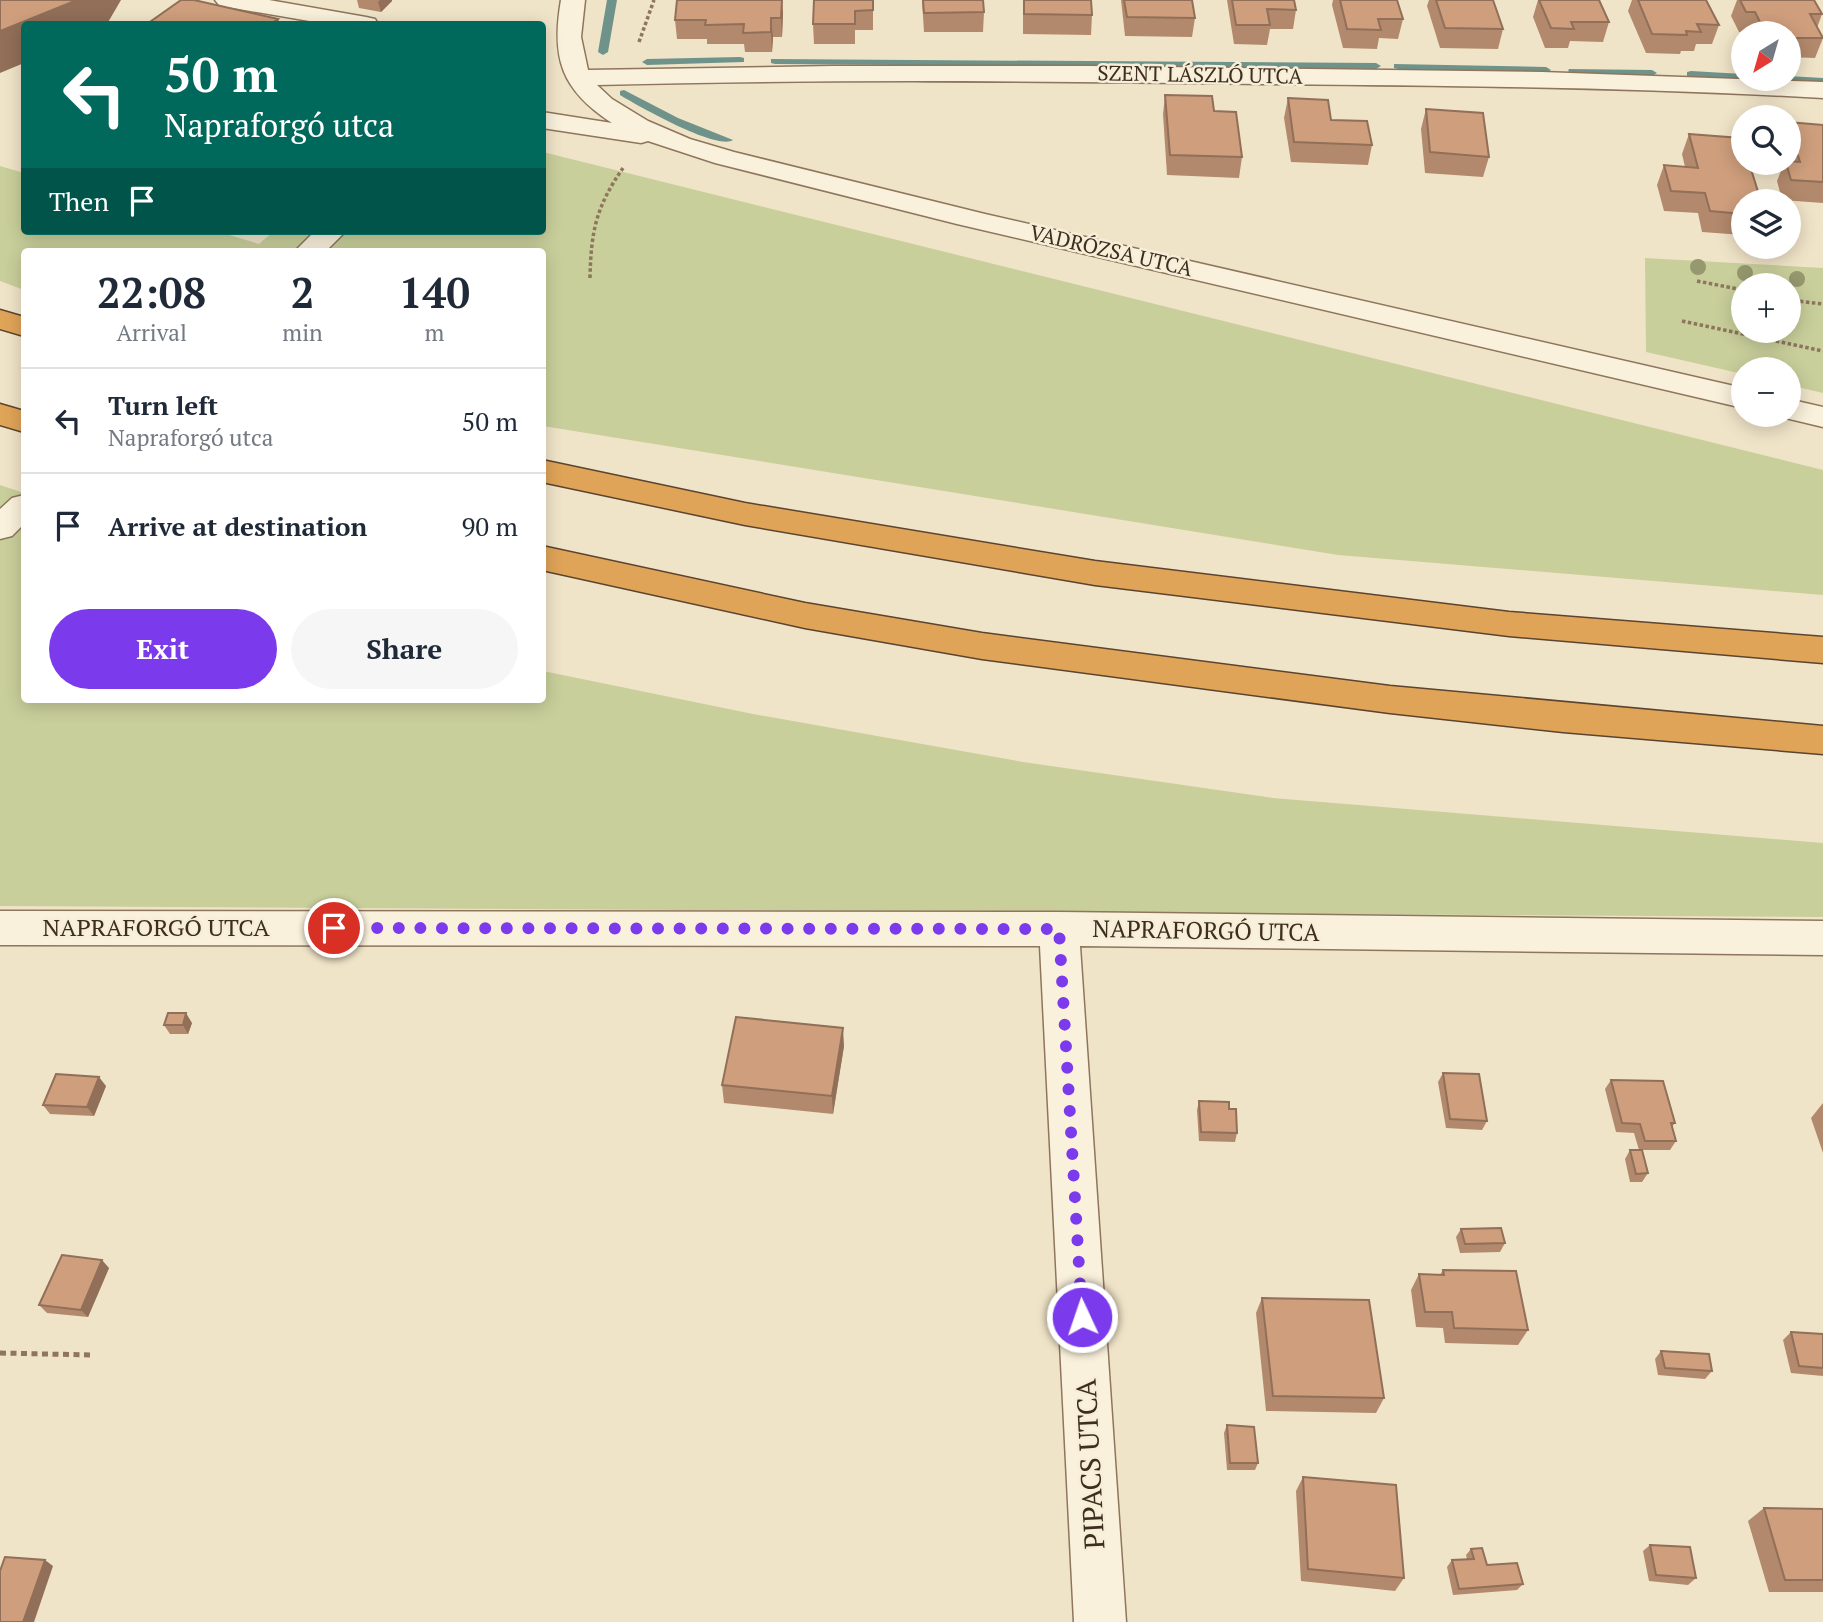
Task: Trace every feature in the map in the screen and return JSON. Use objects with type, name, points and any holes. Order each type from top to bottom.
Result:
[{"type":"highway","points":[[0,319],[21,326]]},
{"type":"highway","points":[[0,414],[21,421]]},
{"type":"highway","points":[[546,472],[745,514],[1095,573],[1509,624],[1823,650]]},
{"type":"highway","points":[[546,559],[709,596],[894,632],[1073,658],[1266,685],[1492,712],[1823,740]]},
{"type":"street","points":[[227,0],[349,21]]},
{"type":"street","name":"VADRÓZSA UTCA","points":[[573,0],[567,29],[568,54],[577,78],[594,97],[617,115],[654,137],[950,214],[1731,395]]},
{"type":"street","name":"SZENT LÁSZLÓ UTCA","points":[[577,78],[763,72],[1105,74],[1467,78],[1823,90]]},
{"type":"street","points":[[546,121],[654,137]]},
{"type":"street","points":[[313,248],[327,235]]},
{"type":"street","points":[[1801,412],[1823,417]]},
{"type":"street","points":[[0,528],[21,509]]},
{"type":"street","name":"NAPRAFORGÓ UTCA","points":[[0,928],[1059,929],[1823,938]]},
{"type":"street","name":"PIPACS UTCA","points":[[1059,929],[1100,1622]]},
{"type":"path","points":[[590,278],[591,225],[605,191],[654,137]]},
{"type":"path","points":[[1697,281],[1731,288]]},
{"type":"path","points":[[1801,301],[1823,304]]},
{"type":"path","points":[[1682,320],[1731,330]]},
{"type":"path","points":[[1790,343],[1823,351]]},
{"type":"path","points":[[0,1353],[93,1355]]},
{"type":"green space","points":[[546,153],[1823,470],[1823,595],[1338,555],[546,426],[546,248],[21,248],[21,289],[0,281],[0,166],[21,172],[21,235],[229,235],[259,244],[269,235],[546,235]]},
{"type":"green space","points":[[1645,258],[1823,268],[1823,393],[1801,388],[1801,357],[1731,357],[1731,371],[1646,352]]},
{"type":"green space","points":[[0,485],[21,492],[21,703],[546,703],[546,672],[753,714],[1023,762],[1273,798],[1823,843],[1823,917],[0,906]]},
{"type":"building","points":[[0,0],[77,0],[21,21],[0,31]]},
{"type":"building","points":[[181,0],[194,0],[278,19],[275,21],[151,21]]},
{"type":"building","points":[[677,0],[782,0],[781,18],[771,18],[771,32],[743,33],[744,24],[705,25],[706,20],[675,20]]},
{"type":"building","points":[[814,0],[873,0],[873,10],[855,11],[855,24],[813,24]]},
{"type":"building","points":[[923,0],[983,0],[984,12],[924,13]]},
{"type":"building","points":[[1024,0],[1091,0],[1092,15],[1024,14]]},
{"type":"building","points":[[1124,0],[1192,0],[1195,18],[1127,17]]},
{"type":"building","points":[[1232,0],[1294,0],[1296,10],[1267,9],[1270,25],[1236,25]]},
{"type":"building","points":[[1340,0],[1397,0],[1403,19],[1378,19],[1381,30],[1347,29]]},
{"type":"building","points":[[1436,0],[1493,0],[1503,29],[1445,28]]},
{"type":"building","points":[[1539,0],[1599,0],[1609,22],[1571,22],[1574,29],[1551,28]]},
{"type":"building","points":[[1638,0],[1706,0],[1719,25],[1697,24],[1701,32],[1686,31],[1687,35],[1652,34]]},
{"type":"building","points":[[1740,0],[1814,0],[1822,14],[1810,14],[1823,38],[1801,38],[1801,21],[1760,21],[1755,12],[1746,12]]},
{"type":"building","points":[[1165,95],[1212,96],[1214,111],[1236,112],[1242,157],[1170,155]]},
{"type":"building","points":[[1288,98],[1328,100],[1331,120],[1367,121],[1372,145],[1294,142]]},
{"type":"building","points":[[1426,109],[1483,113],[1489,157],[1430,152]]},
{"type":"building","points":[[1801,123],[1823,125],[1823,182],[1791,180],[1790,175],[1801,175]]},
{"type":"building","points":[[1689,134],[1731,137],[1731,175],[1753,175],[1757,189],[1731,189],[1731,213],[1710,211],[1705,193],[1671,191],[1664,165],[1698,168]]},
{"type":"building","points":[[168,1013],[186,1013],[183,1025],[164,1025]]},
{"type":"building","points":[[736,1017],[843,1028],[832,1096],[722,1085]]},
{"type":"building","points":[[1443,1073],[1479,1074],[1487,1121],[1450,1119]]},
{"type":"building","points":[[56,1074],[99,1077],[87,1107],[43,1105]]},
{"type":"building","points":[[1611,1080],[1663,1081],[1675,1123],[1671,1123],[1676,1141],[1645,1141],[1640,1124],[1622,1123]]},
{"type":"building","points":[[1199,1101],[1229,1102],[1229,1109],[1236,1109],[1237,1133],[1201,1132]]},
{"type":"building","points":[[1630,1150],[1642,1150],[1648,1173],[1636,1174]]},
{"type":"building","points":[[1501,1228],[1505,1243],[1465,1244],[1461,1229]]},
{"type":"building","points":[[62,1255],[102,1260],[81,1310],[39,1305]]},
{"type":"building","points":[[1443,1270],[1516,1271],[1528,1330],[1454,1328],[1452,1312],[1425,1312],[1419,1274],[1444,1275]]},
{"type":"building","points":[[1262,1298],[1369,1300],[1384,1398],[1273,1396]]},
{"type":"building","points":[[1791,1332],[1823,1334],[1823,1368],[1799,1366]]},
{"type":"building","points":[[1661,1351],[1709,1354],[1712,1371],[1665,1368]]},
{"type":"building","points":[[1227,1425],[1254,1427],[1258,1463],[1230,1463]]},
{"type":"building","points":[[1303,1477],[1396,1485],[1404,1578],[1308,1569]]},
{"type":"building","points":[[1764,1508],[1823,1509],[1823,1580],[1785,1580]]},
{"type":"building","points":[[1650,1545],[1690,1547],[1696,1578],[1656,1575]]},
{"type":"building","points":[[1482,1548],[1487,1565],[1517,1563],[1523,1584],[1459,1589],[1452,1560],[1474,1559],[1471,1549]]},
{"type":"building","points":[[5,1557],[45,1560],[23,1622],[0,1622],[0,1571]]},
{"type":"waterway","points":[[603,52],[612,0]]},
{"type":"waterway","points":[[647,62],[740,60]]},
{"type":"waterway","points":[[775,61],[1376,66]]},
{"type":"waterway","points":[[1398,66],[1546,70]]},
{"type":"waterway","points":[[1573,71],[1652,73]]},
{"type":"waterway","points":[[1691,74],[1731,76]]},
{"type":"waterway","points":[[1801,80],[1823,81]]},
{"type":"waterway","points":[[624,93],[674,120],[728,140]]},
{"type":"route","points":[[334,928],[1059,929],[1082,1317]]}]
